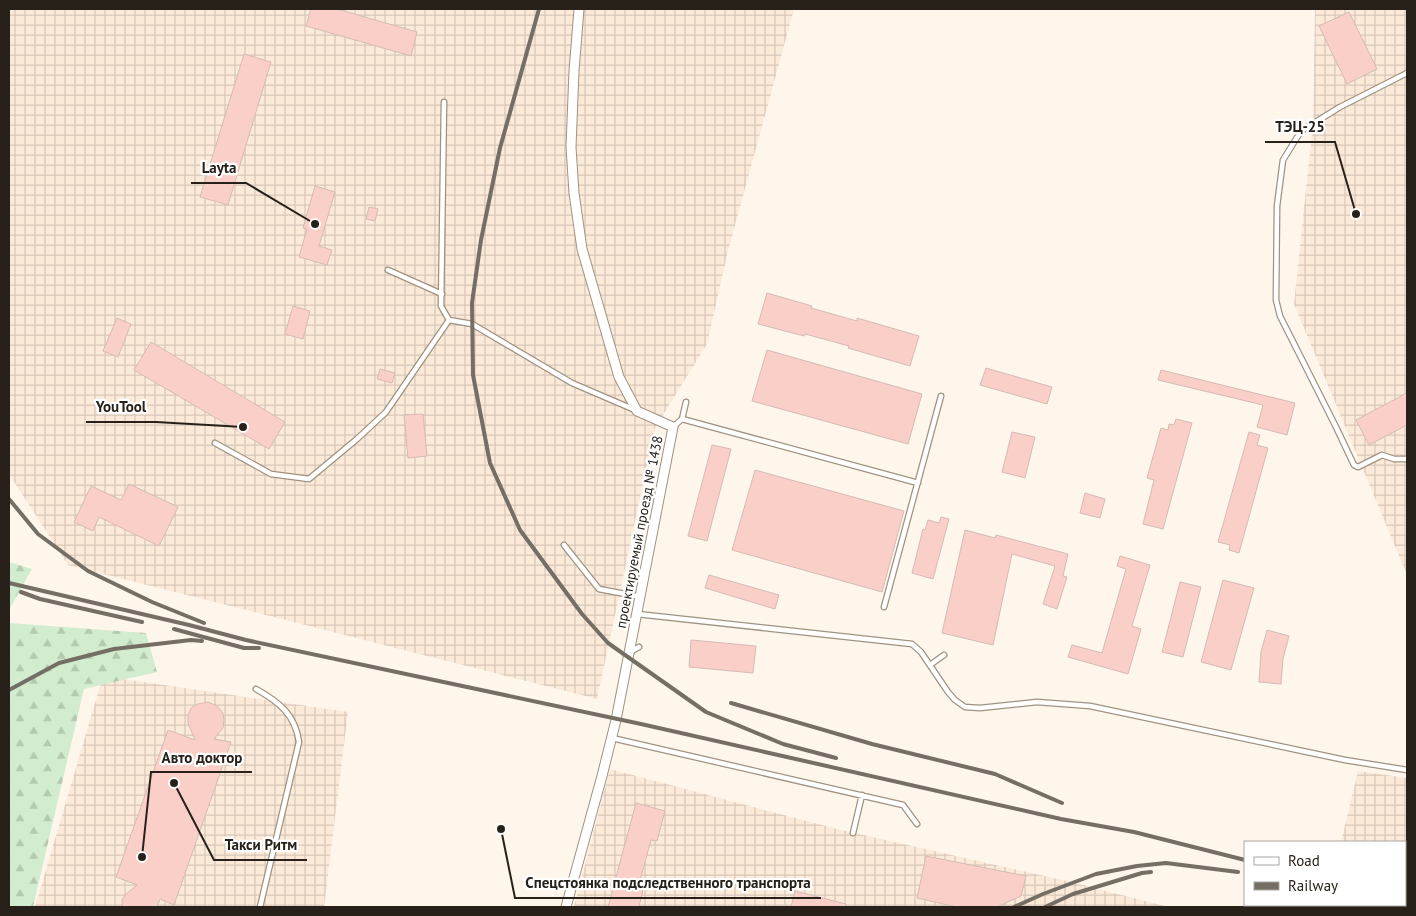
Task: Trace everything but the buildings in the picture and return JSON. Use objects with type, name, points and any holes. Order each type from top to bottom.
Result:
[{"type":"street","points":[[579,9],[571,147],[582,249],[619,377],[637,411]]},
{"type":"street","name":"проектируемый проезд № 1438","points":[[566,907],[612,738],[673,427],[637,411]]},
{"type":"lane","points":[[1407,73],[1340,107],[1301,131],[1282,160],[1277,206],[1276,290],[1280,316],[1354,465],[1358,467],[1382,455],[1394,459],[1407,459]]},
{"type":"lane","points":[[444,102],[442,306],[449,320]]},
{"type":"lane","points":[[388,270],[442,294]]},
{"type":"lane","points":[[449,320],[472,324],[572,383],[637,411]]},
{"type":"lane","points":[[215,443],[270,474],[309,479],[386,412],[449,320]]},
{"type":"lane","points":[[884,607],[941,396]]},
{"type":"lane","points":[[673,427],[682,419],[686,402]]},
{"type":"lane","points":[[682,419],[918,483]]},
{"type":"lane","points":[[564,546],[599,589],[640,597]]},
{"type":"lane","points":[[637,614],[912,644],[922,652],[948,692],[965,707],[980,708],[1037,702],[1090,706],[1345,760],[1407,770]]},
{"type":"lane","points":[[630,652],[639,647]]},
{"type":"lane","points":[[930,665],[944,655]]},
{"type":"lane","points":[[256,689],[274,700],[288,713],[298,729],[299,742],[260,907]]},
{"type":"lane","points":[[612,738],[903,805],[917,824]]},
{"type":"lane","points":[[853,833],[862,795]]},
{"type":"shaded area","points":[[9,9],[794,9],[728,251],[707,344],[655,428],[597,699],[68,565],[9,474]]},
{"type":"shaded area","points":[[1315,9],[1407,9],[1407,575],[1294,304],[1313,123]]},
{"type":"shaded area","points":[[103,676],[348,712],[324,907],[35,907]]},
{"type":"shaded area","points":[[610,769],[837,829],[1067,881],[1169,907],[574,907]]},
{"type":"shaded area","points":[[1358,771],[1407,778],[1407,860],[1406,841],[1341,841]]},
{"type":"green space","points":[[9,562],[32,569],[9,610]]},
{"type":"green space","points":[[9,623],[146,633],[157,672],[84,689],[33,907],[9,907]]},
{"type":"railway","points":[[539,9],[500,148],[481,240],[472,303],[473,375],[490,463],[520,530],[582,614],[608,643],[706,712],[783,744],[836,758]]},
{"type":"railway","points":[[9,499],[38,534],[88,571],[152,602],[204,623]]},
{"type":"railway","points":[[9,583],[246,640],[641,724],[1061,819],[1134,832],[1244,860]]},
{"type":"railway","points":[[21,592],[40,599],[142,622]]},
{"type":"railway","points":[[174,629],[244,648],[259,648]]},
{"type":"railway","points":[[9,690],[59,663],[114,649],[191,640],[202,641]]},
{"type":"railway","points":[[731,703],[872,744],[995,774],[1062,803]]},
{"type":"railway","points":[[1014,907],[1096,874],[1137,866],[1166,863],[1238,872]]},
{"type":"railway","points":[[1045,907],[1073,894],[1151,872]]},
{"type":"railway","points":[[1316,907],[1325,906]]},
{"type":"place","name":"ТЭЦ-25","points":[[1356,214]]},
{"type":"place","name":"Layta","points":[[315,224]]},
{"type":"place","name":"YouTool","points":[[243,427]]},
{"type":"place","name":"Такси Ритм","points":[[174,783]]},
{"type":"place","name":"Спецстоянка подследственного транспорта","points":[[501,829]]},
{"type":"place","name":"Авто доктор","points":[[142,857]]}]
